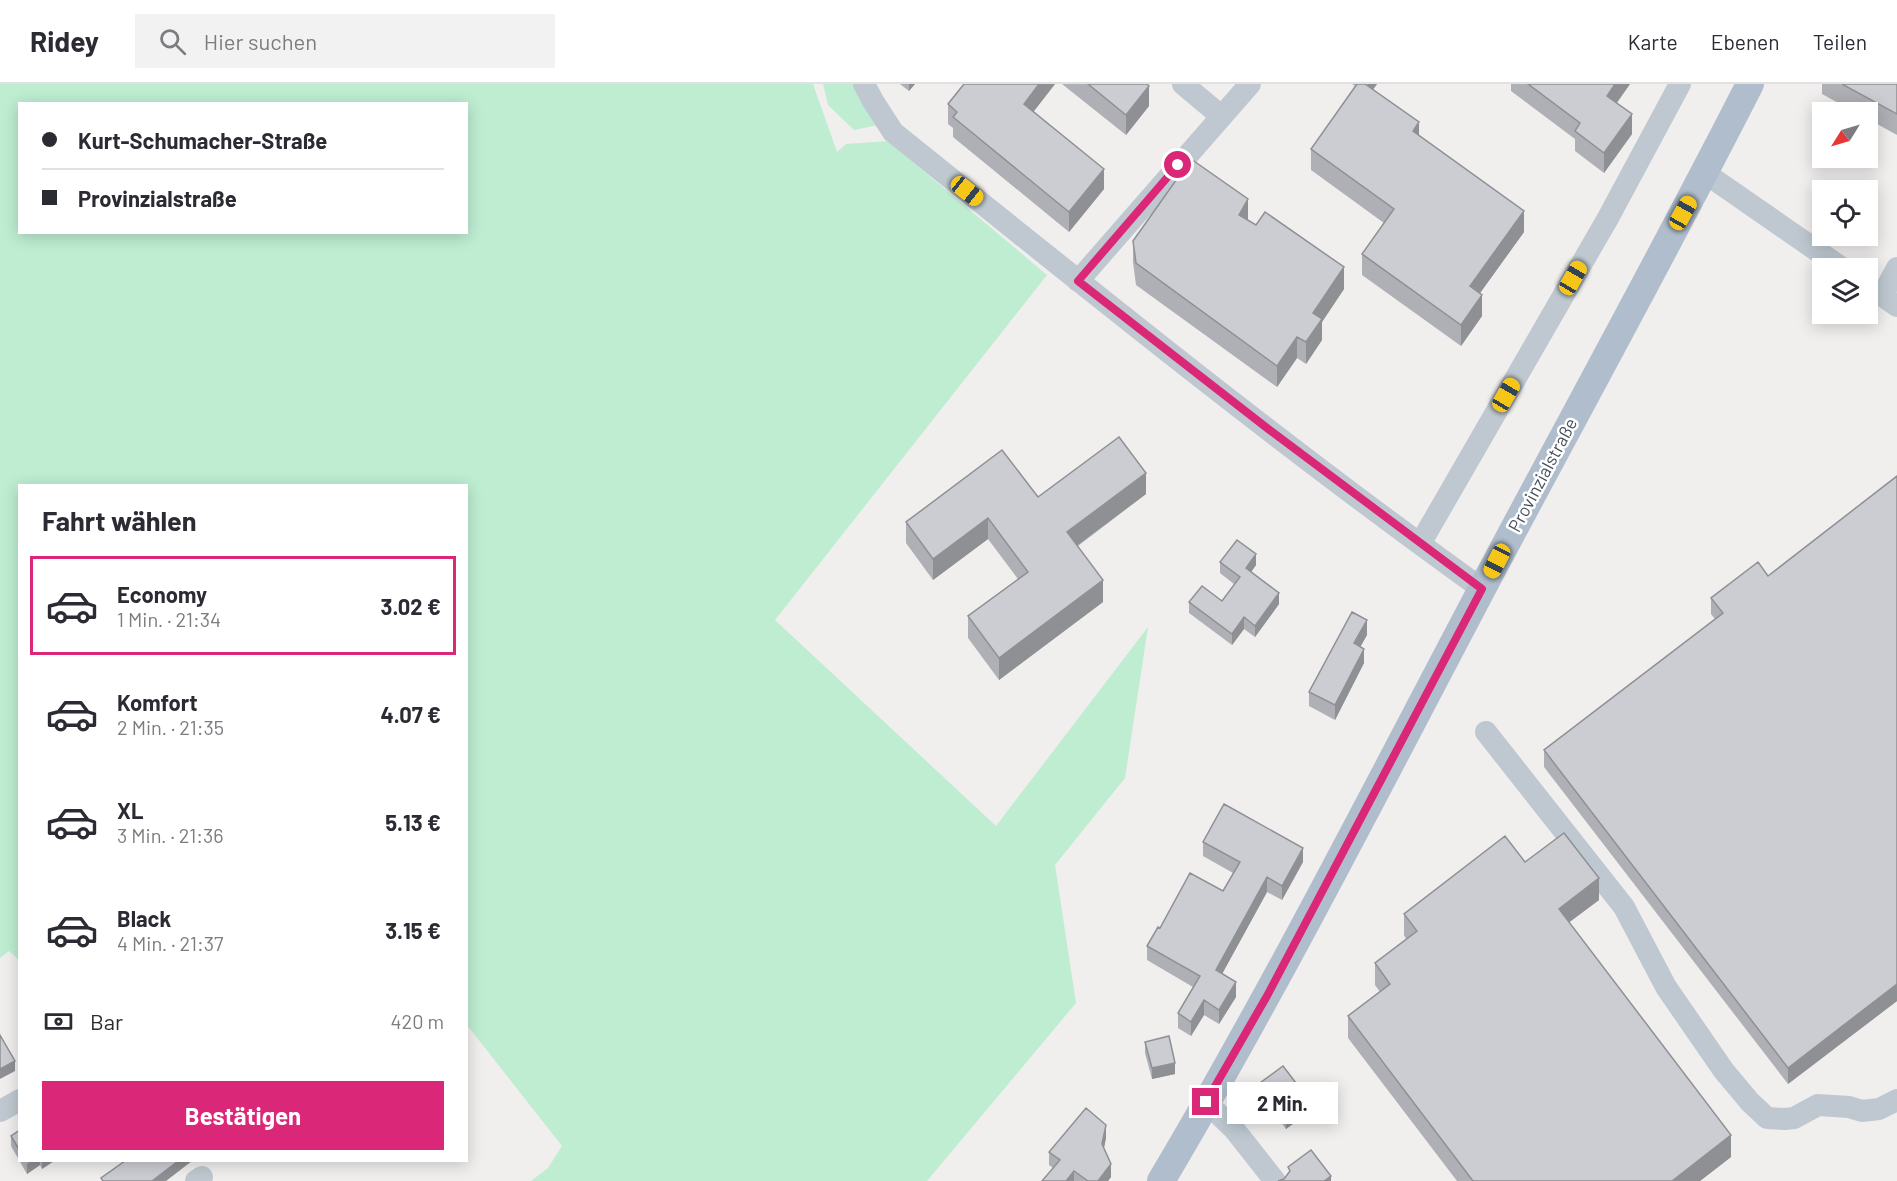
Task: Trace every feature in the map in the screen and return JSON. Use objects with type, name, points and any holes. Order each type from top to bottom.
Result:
[{"type":"main road","name":"Provinzialstraße","points":[[1161,1181],[1267,996],[1705,173],[1750,84]]},
{"type":"street","points":[[864,84],[894,132],[1078,281],[1267,428],[1482,589]]},
{"type":"street","points":[[1183,84],[1221,116]]},
{"type":"street","points":[[1078,281],[1250,84]]},
{"type":"street","points":[[1420,544],[1608,218],[1680,84]]},
{"type":"street","points":[[1705,173],[1828,258]]},
{"type":"street","points":[[1882,296],[1897,268]]},
{"type":"street","points":[[1486,732],[1624,907],[1666,987],[1724,1071],[1767,1118],[1794,1118],[1818,1105],[1849,1107],[1862,1111],[1879,1108],[1897,1100]]},
{"type":"street","points":[[0,1111],[18,1101]]},
{"type":"street","points":[[1206,1102],[1233,1129],[1275,1181]]},
{"type":"green space","points":[[0,84],[813,84],[837,152],[846,144],[888,141],[1047,275],[775,620],[996,826],[1148,627],[1125,778],[1055,865],[1076,1003],[927,1181],[531,1181],[548,1168],[562,1146],[468,1026],[468,484],[18,484],[18,959],[9,951],[0,958]]},
{"type":"green space","points":[[823,84],[853,84],[878,125],[854,130],[828,105]]},
{"type":"building","points":[[964,84],[1039,84],[1024,104],[1104,169],[1069,212],[953,117],[957,112],[948,104]]},
{"type":"building","points":[[1088,84],[1147,84],[1149,86],[1126,115]]},
{"type":"building","points":[[1357,84],[1365,84],[1419,122],[1413,131],[1524,211],[1470,286],[1482,295],[1461,325],[1362,254],[1394,209],[1311,149]]},
{"type":"building","points":[[1528,84],[1615,84],[1607,96],[1632,114],[1604,153],[1575,131],[1580,123]]},
{"type":"building","points":[[1842,84],[1897,84],[1897,114]]},
{"type":"building","points":[[1191,159],[1248,199],[1239,215],[1256,225],[1265,212],[1344,267],[1313,313],[1322,319],[1306,342],[1297,337],[1277,366],[1136,263],[1133,241]]},
{"type":"building","points":[[1119,437],[1146,473],[1067,532],[1103,580],[999,658],[968,616],[1028,572],[988,518],[933,559],[906,522],[1002,450],[1038,497]]},
{"type":"building","points":[[1897,476],[1897,984],[1788,1068],[1544,750],[1723,613],[1711,598],[1758,562],[1768,576]]},
{"type":"building","points":[[1237,540],[1256,554],[1246,568],[1279,593],[1255,626],[1244,617],[1232,634],[1189,602],[1202,586],[1222,601],[1240,577],[1220,562]]},
{"type":"building","points":[[1352,612],[1367,620],[1354,643],[1364,649],[1335,705],[1309,692]]},
{"type":"building","points":[[1224,804],[1303,848],[1282,886],[1267,877],[1216,970],[1236,982],[1219,1010],[1204,1000],[1191,1022],[1178,1013],[1200,976],[1147,946],[1158,927],[1160,928],[1190,873],[1223,891],[1240,862],[1203,842]]},
{"type":"building","points":[[1564,833],[1599,878],[1559,909],[1731,1135],[1672,1181],[1473,1181],[1348,1016],[1390,984],[1375,963],[1417,931],[1404,914],[1505,836],[1525,862]]},
{"type":"building","points":[[0,1035],[15,1061],[0,1069]]},
{"type":"building","points":[[1169,1036],[1175,1063],[1152,1068],[1145,1042]]},
{"type":"building","points":[[1283,1066],[1309,1100],[1286,1118],[1260,1083]]},
{"type":"building","points":[[1086,1108],[1106,1125],[1102,1144],[1111,1164],[1098,1181],[1088,1181],[1074,1171],[1066,1181],[1042,1181],[1060,1160],[1049,1152]]},
{"type":"building","points":[[18,1131],[18,1148],[11,1136]]},
{"type":"building","points":[[1311,1150],[1331,1176],[1324,1181],[1278,1181],[1284,1179],[1290,1171],[1288,1167]]},
{"type":"building","points":[[124,1162],[177,1162],[152,1181],[103,1181],[101,1178]]},
{"type":"route","points":[[1178,165],[1078,281],[1267,428],[1482,589],[1267,996],[1206,1102]]}]
